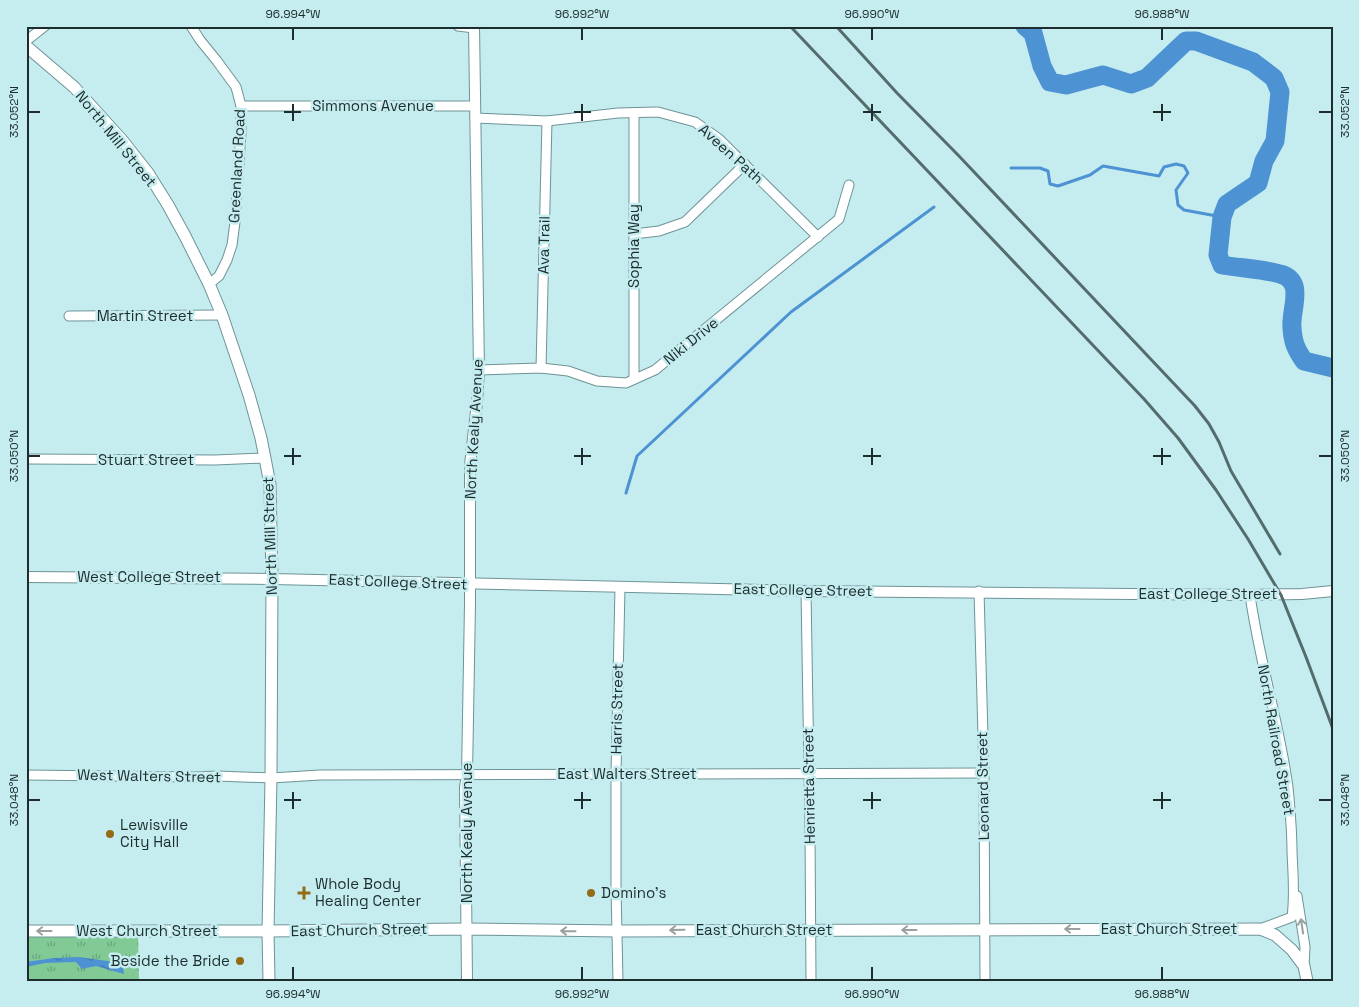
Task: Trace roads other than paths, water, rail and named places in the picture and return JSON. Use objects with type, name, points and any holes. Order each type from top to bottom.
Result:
[{"type":"main road","name":"North Mill Street","points":[[26,46],[74,87],[122,140],[148,173],[186,236],[209,284],[222,315],[249,395],[270,484],[272,578],[269,981]]},
{"type":"main road","name":"East Church Street","points":[[268,931],[1260,929]]},
{"type":"main road","name":"North Railroad Street","points":[[1260,929],[1275,935],[1292,950],[1304,966],[1307,981]]},
{"type":"main road","name":"West Church Street","points":[[26,931],[268,931]]},
{"type":"street","points":[[26,41],[45,26]]},
{"type":"street","name":"Greenland Road","points":[[191,26],[236,87],[240,106],[235,222],[232,245],[228,260],[219,276],[209,284]]},
{"type":"street","points":[[458,26],[474,27]]},
{"type":"street","name":"North Kealy Avenue","points":[[467,981],[465,787],[470,584],[470,465],[479,370],[474,27]]},
{"type":"street","name":"Simmons Avenue","points":[[240,106],[475,106]]},
{"type":"street","name":"Aveen Path","points":[[475,118],[547,121],[618,113],[658,112],[695,122],[719,139],[818,237]]},
{"type":"street","name":"Sophia Way","points":[[634,113],[634,379]]},
{"type":"street","name":"Ava Trail","points":[[541,368],[547,121]]},
{"type":"street","points":[[634,234],[659,231],[685,222],[745,164]]},
{"type":"street","name":"Niki Drive","points":[[479,370],[541,368],[568,371],[597,381],[626,383],[655,370],[839,219],[849,185]]},
{"type":"street","name":"Martin Street","points":[[69,316],[222,315]]},
{"type":"street","name":"Stuart Street","points":[[26,459],[215,460],[265,458]]},
{"type":"street","name":"West College Street","points":[[26,577],[272,578]]},
{"type":"street","name":"East College Street","points":[[272,578],[806,591],[979,591],[1250,595],[1302,594],[1333,591]]},
{"type":"street","name":"Harris Street","points":[[618,981],[616,774],[620,587]]},
{"type":"street","name":"Henrietta Street","points":[[806,591],[811,981]]},
{"type":"street","name":"Leonard Street","points":[[979,591],[984,773],[985,981]]},
{"type":"street","name":"North Railroad Street","points":[[1250,595],[1253,618],[1288,786],[1294,886],[1292,917],[1260,929]]},
{"type":"street","name":"East Walters Street","points":[[271,778],[320,775],[984,773]]},
{"type":"street","name":"West Walters Street","points":[[26,775],[271,778]]},
{"type":"street","name":"North Railroad Street","points":[[1294,886],[1299,903],[1305,947],[1304,966]]},
{"type":"water","points":[[79,957],[108,961],[123,967],[124,974],[96,966],[82,969],[76,962],[45,963],[26,967],[26,962]]},
{"type":"waterway","points":[[1025,26],[1033,33],[1042,66],[1050,82],[1066,85],[1103,75],[1131,84],[1147,78],[1186,41],[1196,41],[1253,62],[1274,78],[1280,92],[1275,141],[1264,161],[1258,183],[1227,204],[1222,217],[1218,255],[1222,265],[1266,271],[1288,278],[1293,283],[1295,289],[1292,328],[1297,349],[1304,361],[1333,368]]},
{"type":"waterway","points":[[1011,168],[1040,168],[1048,171],[1050,184],[1058,186],[1090,175],[1103,166],[1159,176],[1164,167],[1176,164],[1184,166],[1188,173],[1176,190],[1178,205],[1184,210],[1222,217]]},
{"type":"waterway","points":[[626,493],[637,456],[791,312],[934,207]]},
{"type":"railway","points":[[790,26],[1144,399],[1178,438],[1216,490],[1281,595],[1333,729]]},
{"type":"railway","points":[[836,26],[897,93],[1195,406],[1209,424],[1231,471],[1280,554]]},
{"type":"place","name":"Lewisville City Hall","points":[[110,834]]},
{"type":"place","name":"Whole Body Healing Center","points":[[304,893]]},
{"type":"place","name":"Domino's","points":[[591,893]]},
{"type":"place","name":"Beside the Bride","points":[[240,961]]}]
